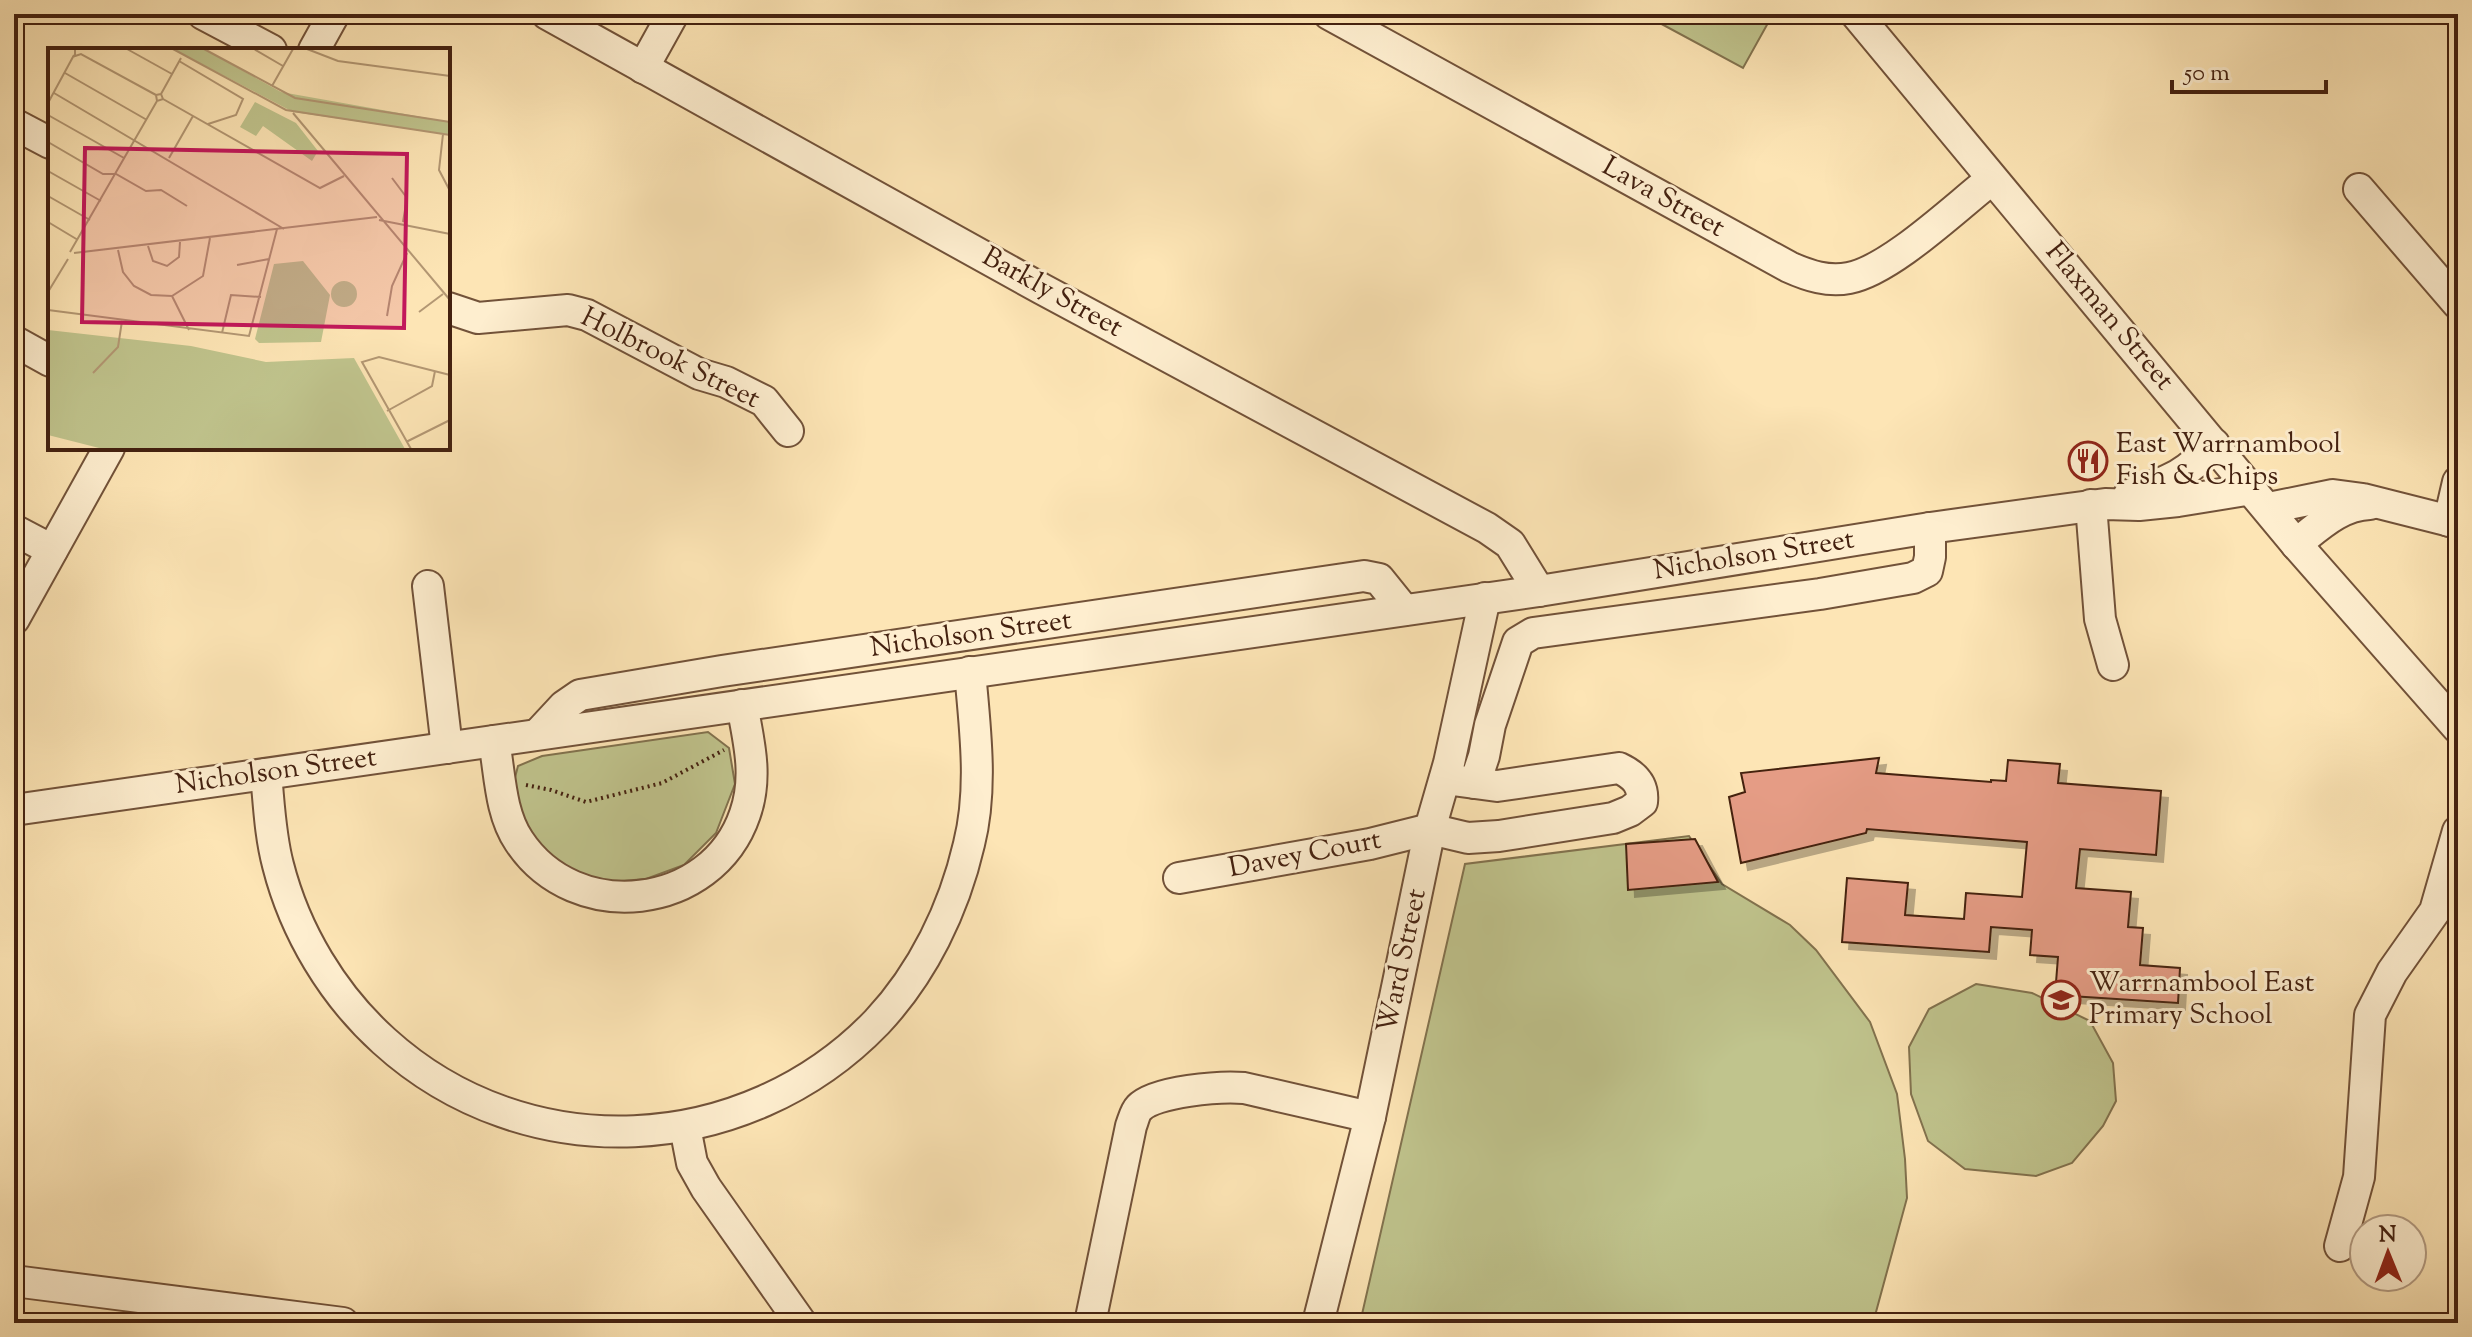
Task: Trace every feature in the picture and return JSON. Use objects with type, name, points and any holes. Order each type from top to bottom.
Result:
[{"type":"street","points":[[203,14],[267,48]]},
{"type":"street","points":[[315,48],[334,14]]},
{"type":"street","name":"Barkly Street","points":[[547,14],[1042,289],[1487,528],[1510,544],[1539,591]]},
{"type":"street","points":[[643,68],[673,14]]},
{"type":"street","name":"Lava Street","points":[[1329,14],[1789,267],[1819,278],[1849,278],[1879,267],[1992,179]]},
{"type":"street","name":"Flaxman Street","points":[[1856,14],[2296,544],[2458,728]]},
{"type":"street","points":[[14,124],[48,142]]},
{"type":"street","points":[[2359,189],[2458,304]]},
{"type":"street","name":"Holbrook Street","points":[[450,309],[478,318],[568,310],[587,315],[699,374],[726,382],[764,401],[788,431]]},
{"type":"street","points":[[14,341],[48,360]]},
{"type":"street","name":"Nicholson Street","points":[[2098,505],[2182,474],[2214,444]]},
{"type":"street","points":[[14,619],[108,450]]},
{"type":"street","points":[[2454,522],[2458,482]]},
{"type":"street","name":"Nicholson Street","points":[[14,810],[1539,591],[1930,528],[2098,505],[2333,495],[2363,499],[2454,522]]},
{"type":"street","points":[[2098,505],[2100,619],[2113,665]]},
{"type":"street","points":[[2296,544],[2343,510],[2356,505],[2388,505]]},
{"type":"street","points":[[1475,783],[1490,725],[1518,642],[1533,633],[1820,594],[1913,578],[1927,571],[1930,528]]},
{"type":"street","points":[[14,530],[52,550]]},
{"type":"street","name":"Nicholson Street","points":[[538,734],[564,706],[580,695],[722,671],[1364,576],[1379,579],[1404,610]]},
{"type":"street","points":[[428,586],[447,748]]},
{"type":"street","name":"Ward Street","points":[[1318,1323],[1370,1117],[1430,829],[1445,779],[1485,598]]},
{"type":"street","points":[[266,774],[271,833],[292,909],[326,974],[348,1004],[398,1054],[440,1083],[481,1104],[523,1119],[589,1131],[625,1133],[685,1127],[751,1108],[834,1061],[877,1022],[921,963],[959,881],[970,840],[976,757],[970,672]]},
{"type":"street","points":[[494,741],[508,821],[519,842],[534,860],[554,877],[576,889],[597,895],[646,897],[670,890],[704,871],[731,841],[745,813],[752,777],[742,705]]},
{"type":"street","points":[[1430,829],[1468,838],[1613,818],[1642,802],[1643,791],[1633,774],[1619,768],[1497,786],[1445,779]]},
{"type":"street","name":"Davey Court","points":[[1179,878],[1370,844],[1430,829]]},
{"type":"street","points":[[2340,1246],[2359,1177],[2370,1015],[2392,972],[2435,911],[2458,831]]},
{"type":"street","points":[[1090,1323],[1131,1126],[1139,1108],[1155,1099],[1227,1087],[1244,1088],[1370,1117]]},
{"type":"street","points":[[685,1127],[692,1163],[699,1176],[801,1323]]},
{"type":"street","points":[[14,1281],[307,1321],[343,1323]]},
{"type":"path","points":[[514,783],[551,790],[586,802],[662,783],[729,748],[750,747]]},
{"type":"green space","points":[[1643,14],[1773,14],[1743,68]]},
{"type":"green space","points":[[708,732],[729,748],[735,784],[716,833],[684,865],[646,879],[610,882],[578,876],[543,852],[521,818],[512,789],[518,766],[542,756]]},
{"type":"green space","points":[[1689,836],[1722,884],[1790,925],[1816,950],[1870,1022],[1897,1094],[1907,1198],[1873,1323],[1360,1323],[1465,864]]},
{"type":"green space","points":[[1976,984],[2032,993],[2090,1021],[2113,1063],[2116,1101],[2103,1126],[2072,1163],[2036,1176],[1965,1169],[1928,1141],[1911,1094],[1909,1047],[1929,1009]]},
{"type":"building","points":[[1879,758],[1876,773],[2006,781],[2008,760],[2060,764],[2058,783],[2161,791],[2156,855],[2080,849],[2076,888],[2131,892],[2128,927],[2143,928],[2140,965],[2180,968],[2178,1003],[2055,995],[2058,957],[2030,955],[2032,930],[1991,927],[1989,952],[1842,942],[1847,878],[1908,883],[1905,915],[1964,919],[1966,893],[2022,897],[2027,842],[1867,829],[1866,833],[1741,863],[1729,797],[1745,792],[1741,773]]},
{"type":"building","points":[[1695,839],[1718,882],[1628,890],[1626,844]]},
{"type":"place","name":"East Warrnambool Fish & Chips","points":[[2088,461]]},
{"type":"place","name":"Warrnambool East Primary School","points":[[2061,1000]]}]
